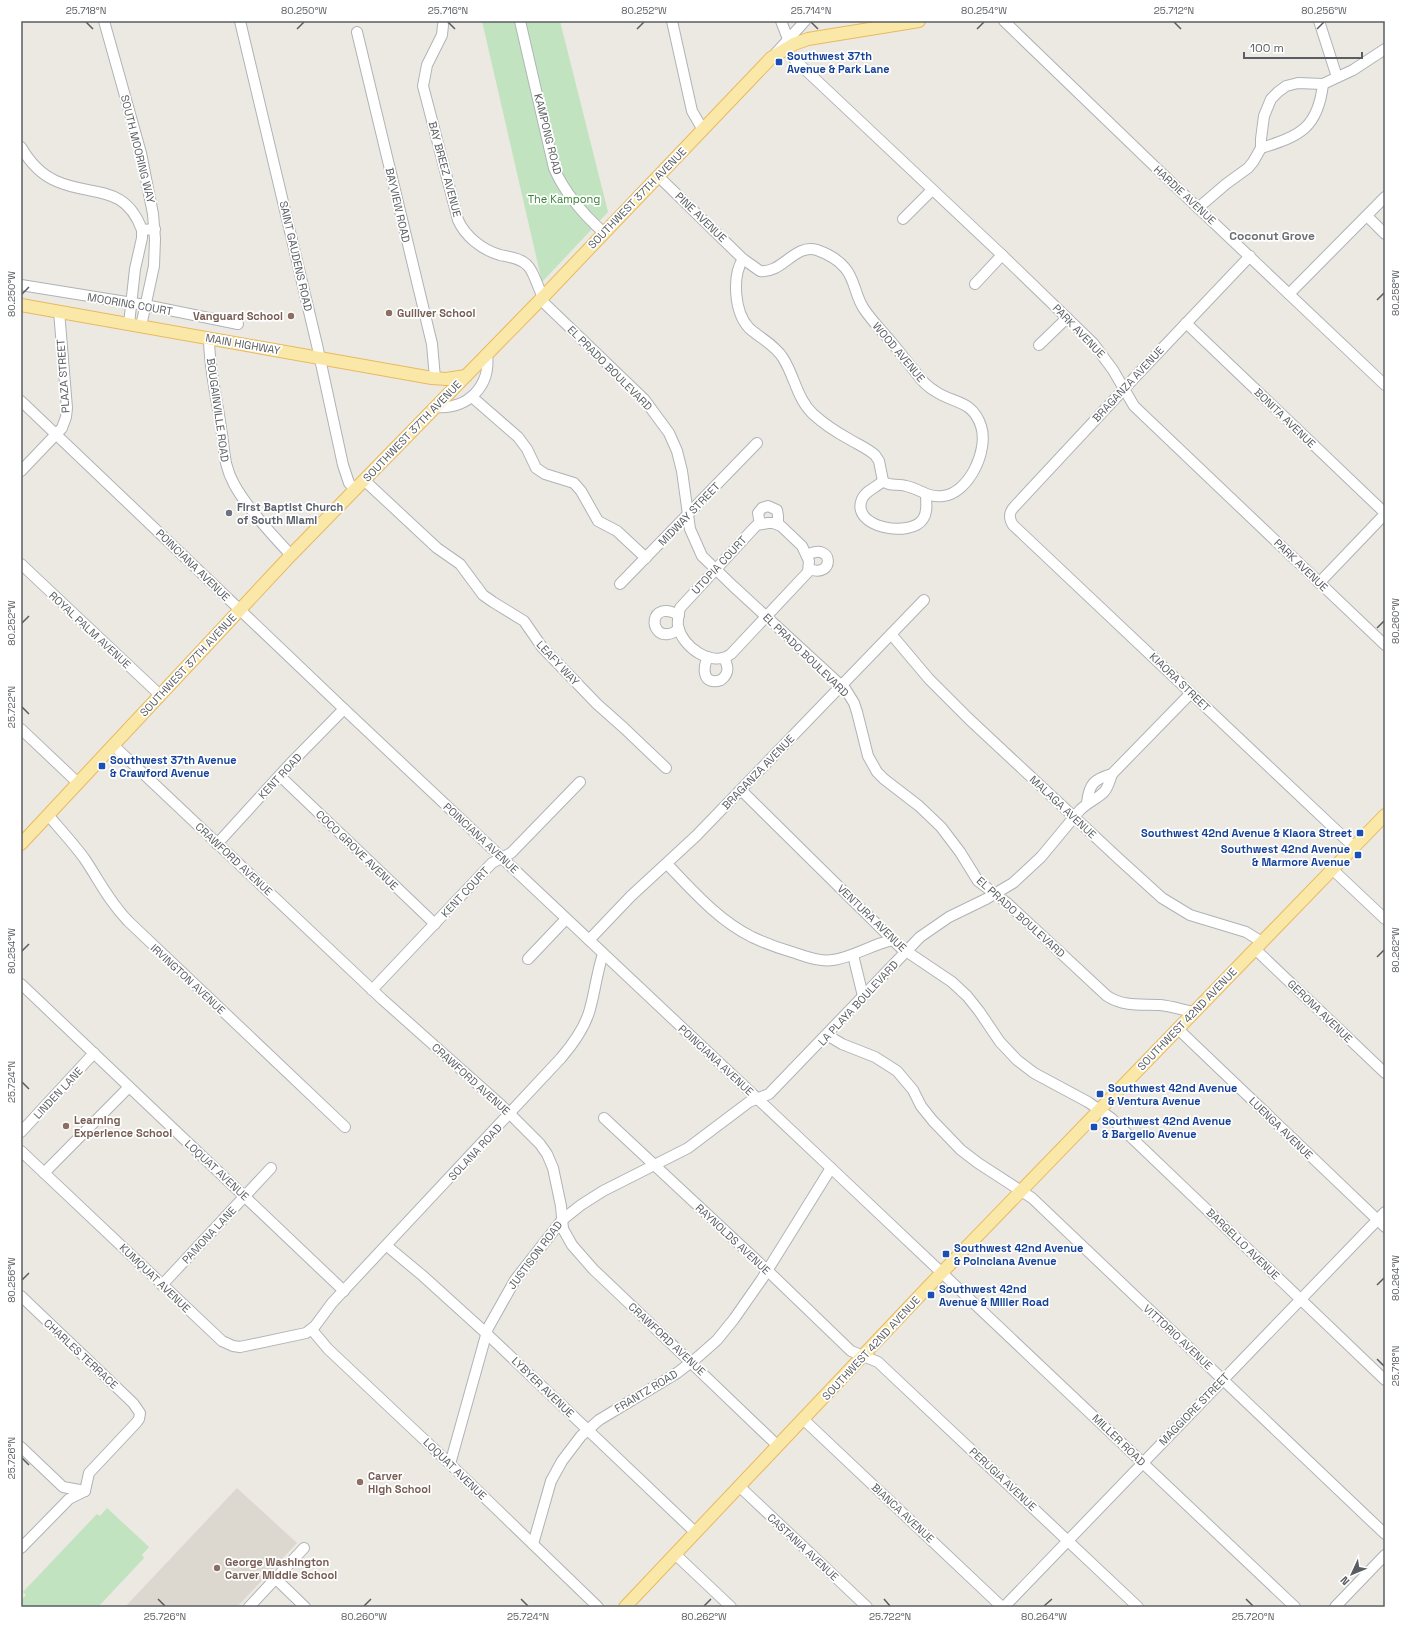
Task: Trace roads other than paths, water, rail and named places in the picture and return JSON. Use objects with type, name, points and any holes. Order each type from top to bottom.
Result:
[{"type":"main road","points":[[775,54],[808,39],[919,21]]},
{"type":"main road","name":"SOUTHWEST 37TH AVENUE","points":[[21,844],[291,555],[488,354],[775,54]]},
{"type":"main road","name":"MAIN HIGHWAY","points":[[21,305],[436,378],[450,379],[466,376]]},
{"type":"main road","points":[[436,378],[442,386],[439,403]]},
{"type":"main road","name":"SOUTHWEST 42ND AVENUE","points":[[625,1607],[942,1273],[1385,815]]},
{"type":"street","name":"SOUTH MOORING WAY","points":[[104,21],[145,173],[152,205],[155,229],[154,266],[146,305],[135,325]]},
{"type":"street","name":"SAINT GAUDENS ROAD","points":[[240,21],[343,465],[349,483],[355,489]]},
{"type":"street","name":"KAMPONG ROAD","points":[[520,21],[554,168],[559,180],[571,199],[604,233]]},
{"type":"street","points":[[672,21],[692,112],[703,130]]},
{"type":"street","points":[[781,21],[788,39]]},
{"type":"street","name":"SOUTHWEST 37TH AVENUE","points":[[775,54],[805,21]]},
{"type":"street","name":"HARDIE AVENUE","points":[[1004,21],[1385,385]]},
{"type":"street","points":[[1319,21],[1337,77]]},
{"type":"street","name":"BAY BREEZ AVENUE","points":[[443,26],[442,35],[427,65],[423,86],[458,220],[467,234],[479,245],[494,253],[520,260],[528,266],[541,298]]},
{"type":"street","name":"BAYVIEW ROAD","points":[[357,32],[432,344],[436,378]]},
{"type":"street","points":[[1198,208],[1226,184],[1248,168],[1261,148],[1264,116],[1273,96],[1282,88],[1305,83],[1322,84],[1358,67],[1385,49]]},
{"type":"street","name":"PARK AVENUE","points":[[795,60],[1067,318],[1099,350],[1113,370],[1134,406],[1385,645]]},
{"type":"street","points":[[1261,148],[1280,142],[1297,134],[1311,123],[1322,93],[1322,84]]},
{"type":"street","points":[[21,147],[35,166],[50,178],[62,183],[107,193],[118,198],[133,212],[142,230],[142,238],[135,269],[132,304],[135,325]]},
{"type":"street","name":"PINE AVENUE","points":[[658,176],[743,259]]},
{"type":"street","points":[[903,219],[932,190]]},
{"type":"street","points":[[1289,294],[1385,197]]},
{"type":"street","points":[[1367,216],[1385,234]]},
{"type":"street","points":[[142,230],[155,229]]},
{"type":"street","name":"WOOD AVENUE","points":[[743,259],[757,270],[763,272],[776,268],[807,249],[818,250],[835,259],[848,271],[863,308],[921,379],[935,392],[960,402],[972,411],[980,423],[983,438],[982,450],[976,467],[965,482],[952,494],[938,496],[926,495],[907,486],[888,484],[883,481]]},
{"type":"street","points":[[975,284],[1002,255]]},
{"type":"street","name":"BRAGANZA AVENUE","points":[[1010,515],[1015,506],[1250,256]]},
{"type":"street","points":[[743,259],[737,274],[736,285],[739,309],[746,323],[781,355],[799,394],[814,414],[827,425],[875,455],[880,465],[883,481],[865,494],[860,510],[863,516],[868,521],[877,525],[900,529],[912,527],[920,523],[926,514],[926,495]]},
{"type":"street","name":"MOORING COURT","points":[[21,285],[132,304],[146,305],[238,324]]},
{"type":"street","name":"EL PRADO BOULEVARD","points":[[541,298],[622,378],[655,413],[669,433],[677,451],[682,471],[690,529],[702,556],[846,690],[854,702],[860,720],[868,756],[878,772],[936,821],[954,844],[978,881],[1007,903],[1097,987],[1111,998],[1126,1004],[1161,1005],[1194,1012]]},
{"type":"street","name":"PLAZA STREET","points":[[21,471],[64,425],[67,408],[59,311]]},
{"type":"street","points":[[1039,346],[1067,318]]},
{"type":"street","name":"BONITA AVENUE","points":[[1186,323],[1385,514]]},
{"type":"street","name":"BOUGAINVILLE ROAD","points":[[209,338],[211,371],[222,430],[224,458],[227,470],[239,493],[291,555]]},
{"type":"street","points":[[439,403],[448,408],[456,406],[472,397],[480,387],[486,374],[488,367],[488,354]]},
{"type":"street","points":[[472,397],[518,437],[527,449],[536,468],[546,474],[574,483],[581,491],[598,521],[617,531],[646,558]]},
{"type":"street","name":"POINCIANA AVENUE","points":[[21,401],[344,709],[942,1273]]},
{"type":"street","name":"MIDWAY STREET","points":[[620,584],[757,443]]},
{"type":"street","name":"LEAFY WAY","points":[[364,480],[437,548],[460,564],[484,594],[493,602],[524,621],[542,647],[588,695],[666,768]]},
{"type":"street","points":[[679,615],[670,610],[664,610],[657,614],[654,623],[658,631],[663,634],[668,634],[679,629],[693,649],[708,657],[724,658],[731,654],[806,576],[809,569],[810,564],[807,554],[802,546],[778,524],[760,524],[758,513],[762,508],[768,506],[776,510],[778,524]]},
{"type":"street","points":[[1319,583],[1385,514]]},
{"type":"street","name":"KIAORA STREET","points":[[1010,515],[1013,525],[1354,847]]},
{"type":"street","name":"UTOPIA COURT","points":[[679,629],[680,608],[753,529],[760,524]]},
{"type":"street","points":[[807,554],[813,551],[820,551],[824,553],[828,559],[828,564],[823,570],[818,572],[809,569]]},
{"type":"street","name":"ROYAL PALM AVENUE","points":[[21,564],[160,695]]},
{"type":"street","name":"BRAGANZA AVENUE","points":[[588,940],[741,790],[924,600]]},
{"type":"street","name":"MALAGA AVENUE","points":[[891,634],[934,683],[1140,879],[1170,904],[1190,915],[1246,932],[1258,945]]},
{"type":"street","points":[[708,657],[704,665],[704,673],[709,679],[715,681],[722,680],[727,672],[728,668],[724,658]]},
{"type":"street","name":"LA PLAYA BOULEVARD","points":[[757,1099],[774,1090],[920,937],[957,912],[995,894],[1013,883],[1035,864],[1087,803],[1095,799],[1106,790],[1112,774],[1191,693]]},
{"type":"street","name":"KENT ROAD","points":[[217,844],[344,709]]},
{"type":"street","points":[[21,729],[78,783]]},
{"type":"street","name":"CRAWFORD AVENUE","points":[[114,745],[372,990],[510,1114],[540,1144],[549,1158],[559,1190],[564,1233],[577,1252],[778,1446]]},
{"type":"street","name":"LA PLAYA BOULEVARD","points":[[1087,803],[1088,791],[1092,784],[1099,778],[1112,774]]},
{"type":"street","name":"COCO GROVE AVENUE","points":[[280,776],[435,924]]},
{"type":"street","name":"KENT COURT","points":[[372,990],[492,863],[511,853],[580,782]]},
{"type":"street","name":"VENTURA AVENUE","points":[[741,790],[906,952],[952,982],[967,996],[1000,1042],[1021,1064],[1034,1073],[1082,1098],[1099,1110]]},
{"type":"street","name":"IRVINGTON AVENUE","points":[[48,815],[76,847],[109,899],[128,921],[345,1127]]},
{"type":"street","points":[[667,864],[713,910],[731,924],[751,936],[780,948],[817,959],[831,960],[853,955],[882,942],[893,940]]},
{"type":"street","points":[[1332,869],[1385,919]]},
{"type":"street","points":[[528,959],[566,919]]},
{"type":"street","name":"GERONA AVENUE","points":[[1258,945],[1385,1073]]},
{"type":"street","name":"SOLANA ROAD","points":[[312,1330],[330,1305],[554,1068],[578,1034],[590,1009],[596,978],[603,954]]},
{"type":"street","points":[[853,955],[863,996]]},
{"type":"street","name":"LOQUAT AVENUE","points":[[21,984],[344,1291]]},
{"type":"street","name":"LUENGA AVENUE","points":[[1178,1029],[1385,1227]]},
{"type":"street","name":"VITTORIO AVENUE","points":[[827,1035],[842,1044],[875,1057],[897,1071],[913,1090],[921,1106],[933,1121],[958,1147],[978,1163],[1032,1198],[1385,1534]]},
{"type":"street","name":"LINDEN LANE","points":[[21,1132],[94,1054]]},
{"type":"street","points":[[44,1173],[129,1087]]},
{"type":"street","name":"JUSTISON ROAD","points":[[450,1464],[492,1321],[515,1280],[562,1220],[581,1205],[603,1191],[688,1148],[744,1106],[757,1099]]},
{"type":"street","name":"BARGELLO AVENUE","points":[[1099,1110],[1111,1118],[1385,1380]]},
{"type":"street","name":"RAYNOLDS AVENUE","points":[[604,1118],[768,1271],[851,1351],[864,1356]]},
{"type":"street","name":"KUMQUAT AVENUE","points":[[21,1151],[218,1338],[233,1346],[240,1347],[304,1334],[312,1330]]},
{"type":"street","name":"PAMONA LANE","points":[[162,1285],[271,1168]]},
{"type":"street","name":"FRANTZ ROAD","points":[[532,1544],[551,1481],[562,1461],[587,1429],[691,1363],[710,1347],[729,1326],[768,1271],[831,1168]]},
{"type":"street","name":"MAGGIORE STREET","points":[[1003,1607],[1385,1212]]},
{"type":"street","name":"LYBYER AVENUE","points":[[387,1246],[487,1334],[695,1532]]},
{"type":"street","name":"MILLER ROAD","points":[[942,1273],[1295,1607]]},
{"type":"street","name":"CHARLES TERRACE","points":[[21,1296],[133,1403],[140,1413],[139,1419],[136,1423],[89,1474],[85,1491]]},
{"type":"street","name":"LOQUAT AVENUE","points":[[312,1330],[328,1349],[598,1607]]},
{"type":"street","name":"PERUGIA AVENUE","points":[[864,1356],[878,1362],[1138,1607]]},
{"type":"street","name":"BIANCA AVENUE","points":[[803,1419],[1003,1607]]},
{"type":"street","points":[[21,1447],[63,1487],[85,1491]]},
{"type":"street","name":"CASTANIA AVENUE","points":[[739,1486],[867,1607]]},
{"type":"street","points":[[21,1548],[69,1499],[85,1491]]},
{"type":"street","points":[[249,1607],[304,1548]]},
{"type":"street","points":[[675,1554],[731,1607]]},
{"type":"street","points":[[1335,1607],[1385,1555]]},
{"type":"street","points":[[276,1579],[305,1607]]},
{"type":"place","name":"Southwest 37th Avenue & Park Lane","points":[[779,62]]},
{"type":"place","name":"Gulliver School","points":[[389,313]]},
{"type":"place","name":"Vanguard School","points":[[291,316]]},
{"type":"place","name":"First Baptist Church of South Miami","points":[[229,513]]},
{"type":"place","name":"Southwest 37th Avenue & Crawford Avenue","points":[[102,766]]},
{"type":"place","name":"Southwest 42nd Avenue & Kiaora Street","points":[[1360,833]]},
{"type":"place","name":"Southwest 42nd Avenue & Marmore Avenue","points":[[1358,855]]},
{"type":"place","name":"Southwest 42nd Avenue & Ventura Avenue","points":[[1100,1094]]},
{"type":"place","name":"Learning Experience School","points":[[66,1126]]},
{"type":"place","name":"Southwest 42nd Avenue & Bargello Avenue","points":[[1094,1127]]},
{"type":"place","name":"Southwest 42nd Avenue & Poinciana Avenue","points":[[946,1254]]},
{"type":"place","name":"Southwest 42nd Avenue & Miller Road","points":[[931,1295]]},
{"type":"place","name":"Carver High School","points":[[360,1482]]},
{"type":"place","name":"George Washington Carver Middle School","points":[[217,1568]]},
{"type":"district","name":"Coconut Grove","points":[[1272,236]]},
{"type":"park label","name":"The Kampong","points":[[564,199]]}]
